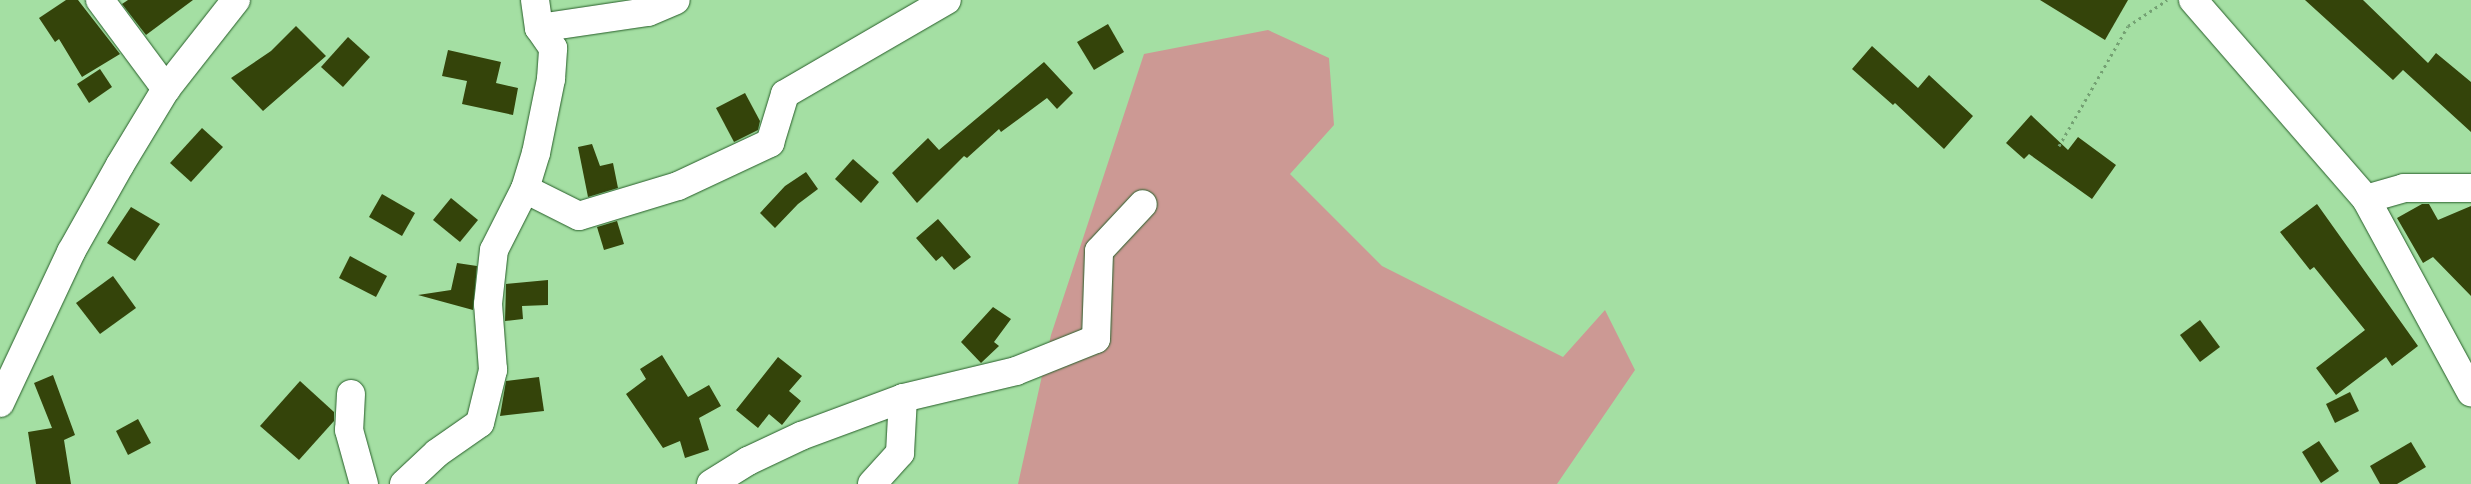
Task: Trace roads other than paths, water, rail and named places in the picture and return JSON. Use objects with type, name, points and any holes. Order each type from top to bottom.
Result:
[{"type":"street","points":[[100,0],[166,89]]},
{"type":"street","points":[[0,403],[71,252],[166,89],[236,0]]},
{"type":"street","points":[[404,484],[437,452],[480,423],[492,370],[488,304],[494,250],[525,189],[536,153],[551,79],[553,48],[539,28],[535,0]]},
{"type":"street","points":[[539,28],[648,12],[676,0]]},
{"type":"street","points":[[525,189],[578,216],[678,186],[770,143],[785,94],[821,70],[947,0]]},
{"type":"street","points":[[2193,0],[2366,199],[2471,392]]},
{"type":"street","points":[[2366,199],[2404,188],[2471,188]]},
{"type":"street","points":[[711,484],[748,461],[801,436],[903,398],[1016,371],[1096,339],[1098,251],[1143,204]]},
{"type":"street","points":[[351,394],[349,430],[364,484]]},
{"type":"street","points":[[872,484],[900,453],[903,398]]}]
